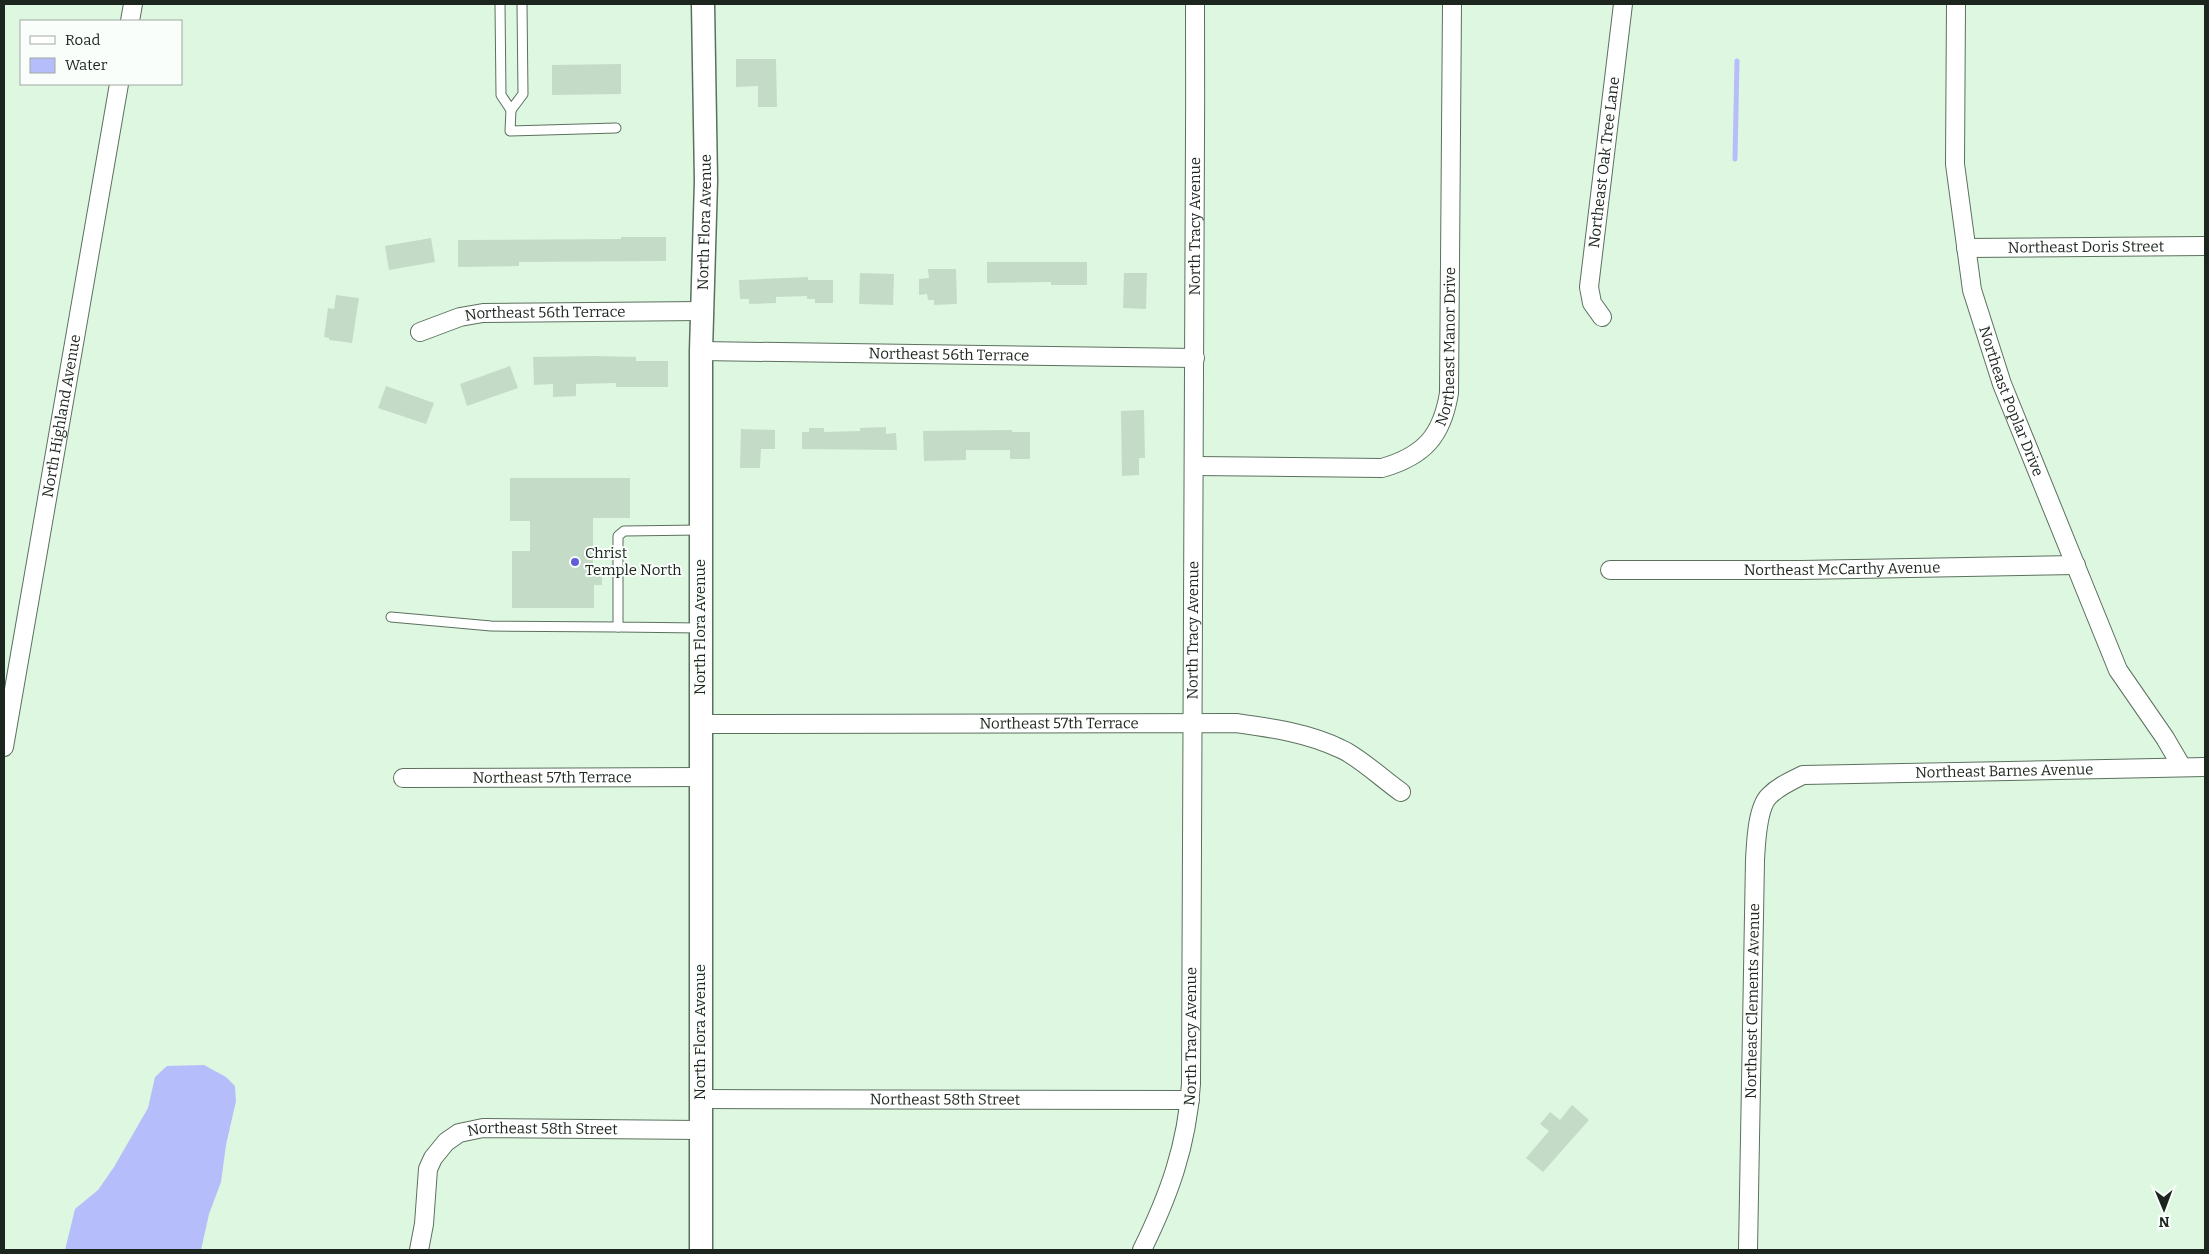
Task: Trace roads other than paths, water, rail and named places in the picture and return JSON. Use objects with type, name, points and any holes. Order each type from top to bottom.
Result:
[{"type":"street","points":[[130,20],[133,4]]},
{"type":"street","name":"North Flora Avenue","points":[[701,1250],[701,350],[706,181],[703,4]]},
{"type":"street","name":"North Tracy Avenue","points":[[1142,1250],[1163,1206],[1176,1172],[1190,1100],[1191,722],[1195,466],[1195,4]]},
{"type":"street","name":"Northeast Manor Drive","points":[[1195,466],[1382,468],[1403,462],[1422,450],[1436,434],[1446,414],[1449,393],[1452,4]]},
{"type":"street","name":"Northeast Oak Tree Lane","points":[[1602,317],[1592,303],[1589,287],[1623,4]]},
{"type":"street","name":"Northeast Poplar Drive","points":[[1956,4],[1955,164],[1972,290],[2002,384],[2118,670],[2165,738],[2182,767]]},
{"type":"street","name":"North Highland Avenue","points":[[4,747],[119,85]]},
{"type":"street","name":"Northeast Doris Street","points":[[1966,248],[2205,246]]},
{"type":"street","name":"Northeast 56th Terrace","points":[[420,332],[460,317],[483,313],[702,311]]},
{"type":"street","name":"Northeast 56th Terrace","points":[[701,350],[1195,358]]},
{"type":"street","name":"Northeast McCarthy Avenue","points":[[1610,570],[1801,570],[2076,565]]},
{"type":"street","name":"Northeast 57th Terrace","points":[[700,724],[1191,722],[1245,724],[1308,736],[1343,749],[1401,792]]},
{"type":"street","name":"Northeast Barnes Avenue","points":[[1802,775],[2205,767]]},
{"type":"street","name":"Northeast Clements Avenue","points":[[1748,1250],[1754,860],[1759,822],[1767,797],[1782,785],[1802,775]]},
{"type":"street","name":"Northeast 57th Terrace","points":[[403,778],[700,777]]},
{"type":"street","name":"Northeast 58th Street","points":[[700,1099],[1190,1100]]},
{"type":"street","name":"Northeast 58th Street","points":[[420,1250],[428,1169],[433,1158],[446,1142],[459,1133],[483,1128],[700,1130]]},
{"type":"lane","points":[[500,4],[501,95],[511,110]]},
{"type":"lane","points":[[522,4],[523,94],[511,110],[510,130],[616,128]]},
{"type":"lane","points":[[618,626],[618,536],[624,531],[701,530]]},
{"type":"lane","points":[[391,617],[491,626],[700,628]]},
{"type":"water","points":[[204,1065],[226,1077],[235,1086],[236,1101],[226,1145],[221,1182],[209,1214],[201,1250],[65,1250],[75,1209],[98,1190],[114,1167],[148,1108],[155,1077],[167,1066]]},
{"type":"waterway","points":[[1735,159],[1737,61]]},
{"type":"place","name":"Christ Temple North","points":[[575,562]]}]
